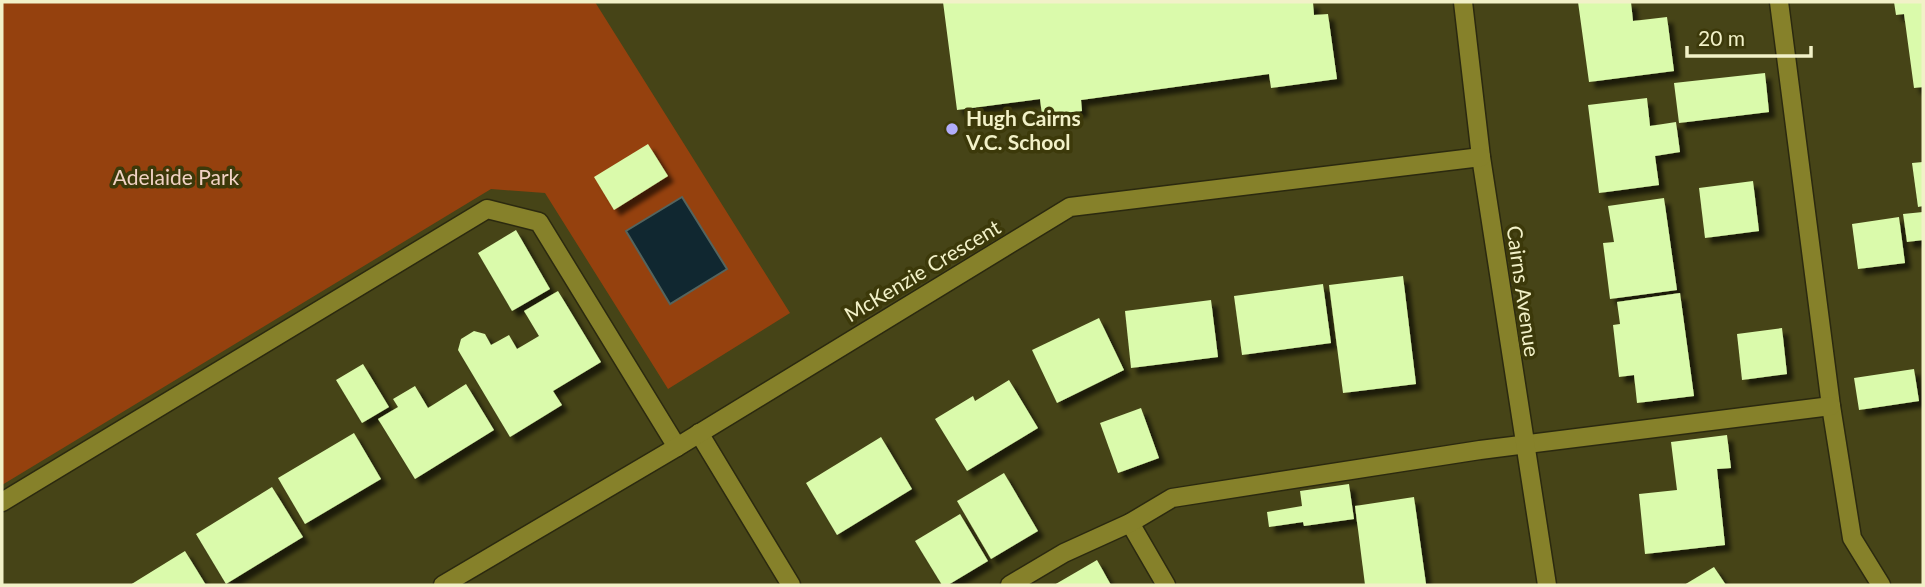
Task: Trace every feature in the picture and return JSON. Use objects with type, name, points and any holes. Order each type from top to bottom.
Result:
[{"type":"street","name":"Cairns Avenue","points":[[1463,2],[1481,157],[1546,585]]},
{"type":"street","points":[[1779,2],[1831,406],[1852,538],[1881,585]]},
{"type":"street","name":"McKenzie Crescent","points":[[443,585],[677,447],[1070,207],[1481,157]]},
{"type":"street","points":[[2,502],[487,209],[539,222],[677,447]]},
{"type":"street","points":[[1010,585],[1064,553],[1130,523],[1172,498],[1524,445],[1831,406]]},
{"type":"street","points":[[699,433],[790,585]]},
{"type":"street","points":[[1130,523],[1166,585]]},
{"type":"green space","name":"Adelaide Park","points":[[2,2],[595,2],[790,313],[668,389],[545,193],[491,189],[2,485]]},
{"type":"water","points":[[682,197],[727,269],[670,304],[626,231]]},
{"type":"building","points":[[943,2],[1313,2],[1314,15],[1328,14],[1337,79],[1271,88],[1269,74],[1081,100],[1082,111],[1042,115],[1040,99],[957,110]]},
{"type":"building","points":[[1578,2],[1631,2],[1633,21],[1667,17],[1674,71],[1589,82]]},
{"type":"building","points":[[1894,2],[1923,2],[1923,87],[1914,88],[1904,14],[1896,15]]},
{"type":"building","points":[[1765,73],[1769,112],[1679,123],[1674,83]]},
{"type":"building","points":[[1647,98],[1650,126],[1676,122],[1680,152],[1655,156],[1659,185],[1599,193],[1588,105]]},
{"type":"building","points":[[648,144],[668,176],[614,210],[594,177]]},
{"type":"building","points":[[1923,162],[1923,206],[1918,207],[1912,163]]},
{"type":"building","points":[[1753,181],[1759,231],[1705,238],[1699,188]]},
{"type":"building","points":[[1664,198],[1677,290],[1610,299],[1603,243],[1614,242],[1608,206]]},
{"type":"building","points":[[1923,212],[1923,240],[1907,242],[1903,214]]},
{"type":"building","points":[[1899,217],[1905,263],[1858,269],[1852,224]]},
{"type":"building","points":[[516,230],[550,289],[512,311],[478,253]]},
{"type":"building","points":[[1403,276],[1416,384],[1343,393],[1329,285]]},
{"type":"building","points":[[1323,284],[1331,343],[1242,355],[1234,296]]},
{"type":"building","points":[[558,291],[601,362],[553,391],[562,405],[510,437],[458,350],[461,339],[474,331],[485,334],[491,345],[509,335],[517,349],[539,336],[524,311]]},
{"type":"building","points":[[1680,293],[1694,396],[1637,403],[1634,375],[1619,377],[1613,325],[1620,324],[1617,302]]},
{"type":"building","points":[[1211,300],[1218,357],[1131,368],[1125,311]]},
{"type":"building","points":[[1099,318],[1124,370],[1057,403],[1032,350]]},
{"type":"building","points":[[1782,328],[1787,374],[1742,380],[1737,334]]},
{"type":"building","points":[[363,364],[389,407],[362,423],[336,380]]},
{"type":"building","points":[[1914,369],[1919,401],[1859,410],[1854,378]]},
{"type":"building","points":[[1009,380],[1038,428],[967,471],[935,419],[973,396],[975,401]]},
{"type":"building","points":[[466,384],[494,430],[415,479],[378,419],[398,407],[393,399],[415,386],[428,408]]},
{"type":"building","points":[[1141,408],[1159,458],[1118,473],[1100,423]]},
{"type":"building","points":[[354,433],[381,479],[305,524],[278,478]]},
{"type":"building","points":[[1727,435],[1731,468],[1717,469],[1725,545],[1645,554],[1639,494],[1677,490],[1671,442]]},
{"type":"building","points":[[881,437],[912,489],[837,535],[806,483]]},
{"type":"building","points":[[1004,473],[1038,531],[991,559],[957,501]]},
{"type":"building","points":[[1349,484],[1354,519],[1304,526],[1303,522],[1269,527],[1267,512],[1302,506],[1300,491]]},
{"type":"building","points":[[272,487],[303,537],[226,584],[196,534]]},
{"type":"building","points":[[1414,497],[1426,584],[1365,585],[1355,506]]},
{"type":"building","points":[[960,514],[988,561],[948,585],[942,585],[915,541]]},
{"type":"building","points":[[185,551],[206,585],[130,585]]},
{"type":"building","points":[[1097,560],[1111,585],[1054,585]]},
{"type":"building","points":[[1714,567],[1726,585],[1684,585]]},
{"type":"place","name":"Hugh Cairns V.C. School","points":[[952,129]]}]
